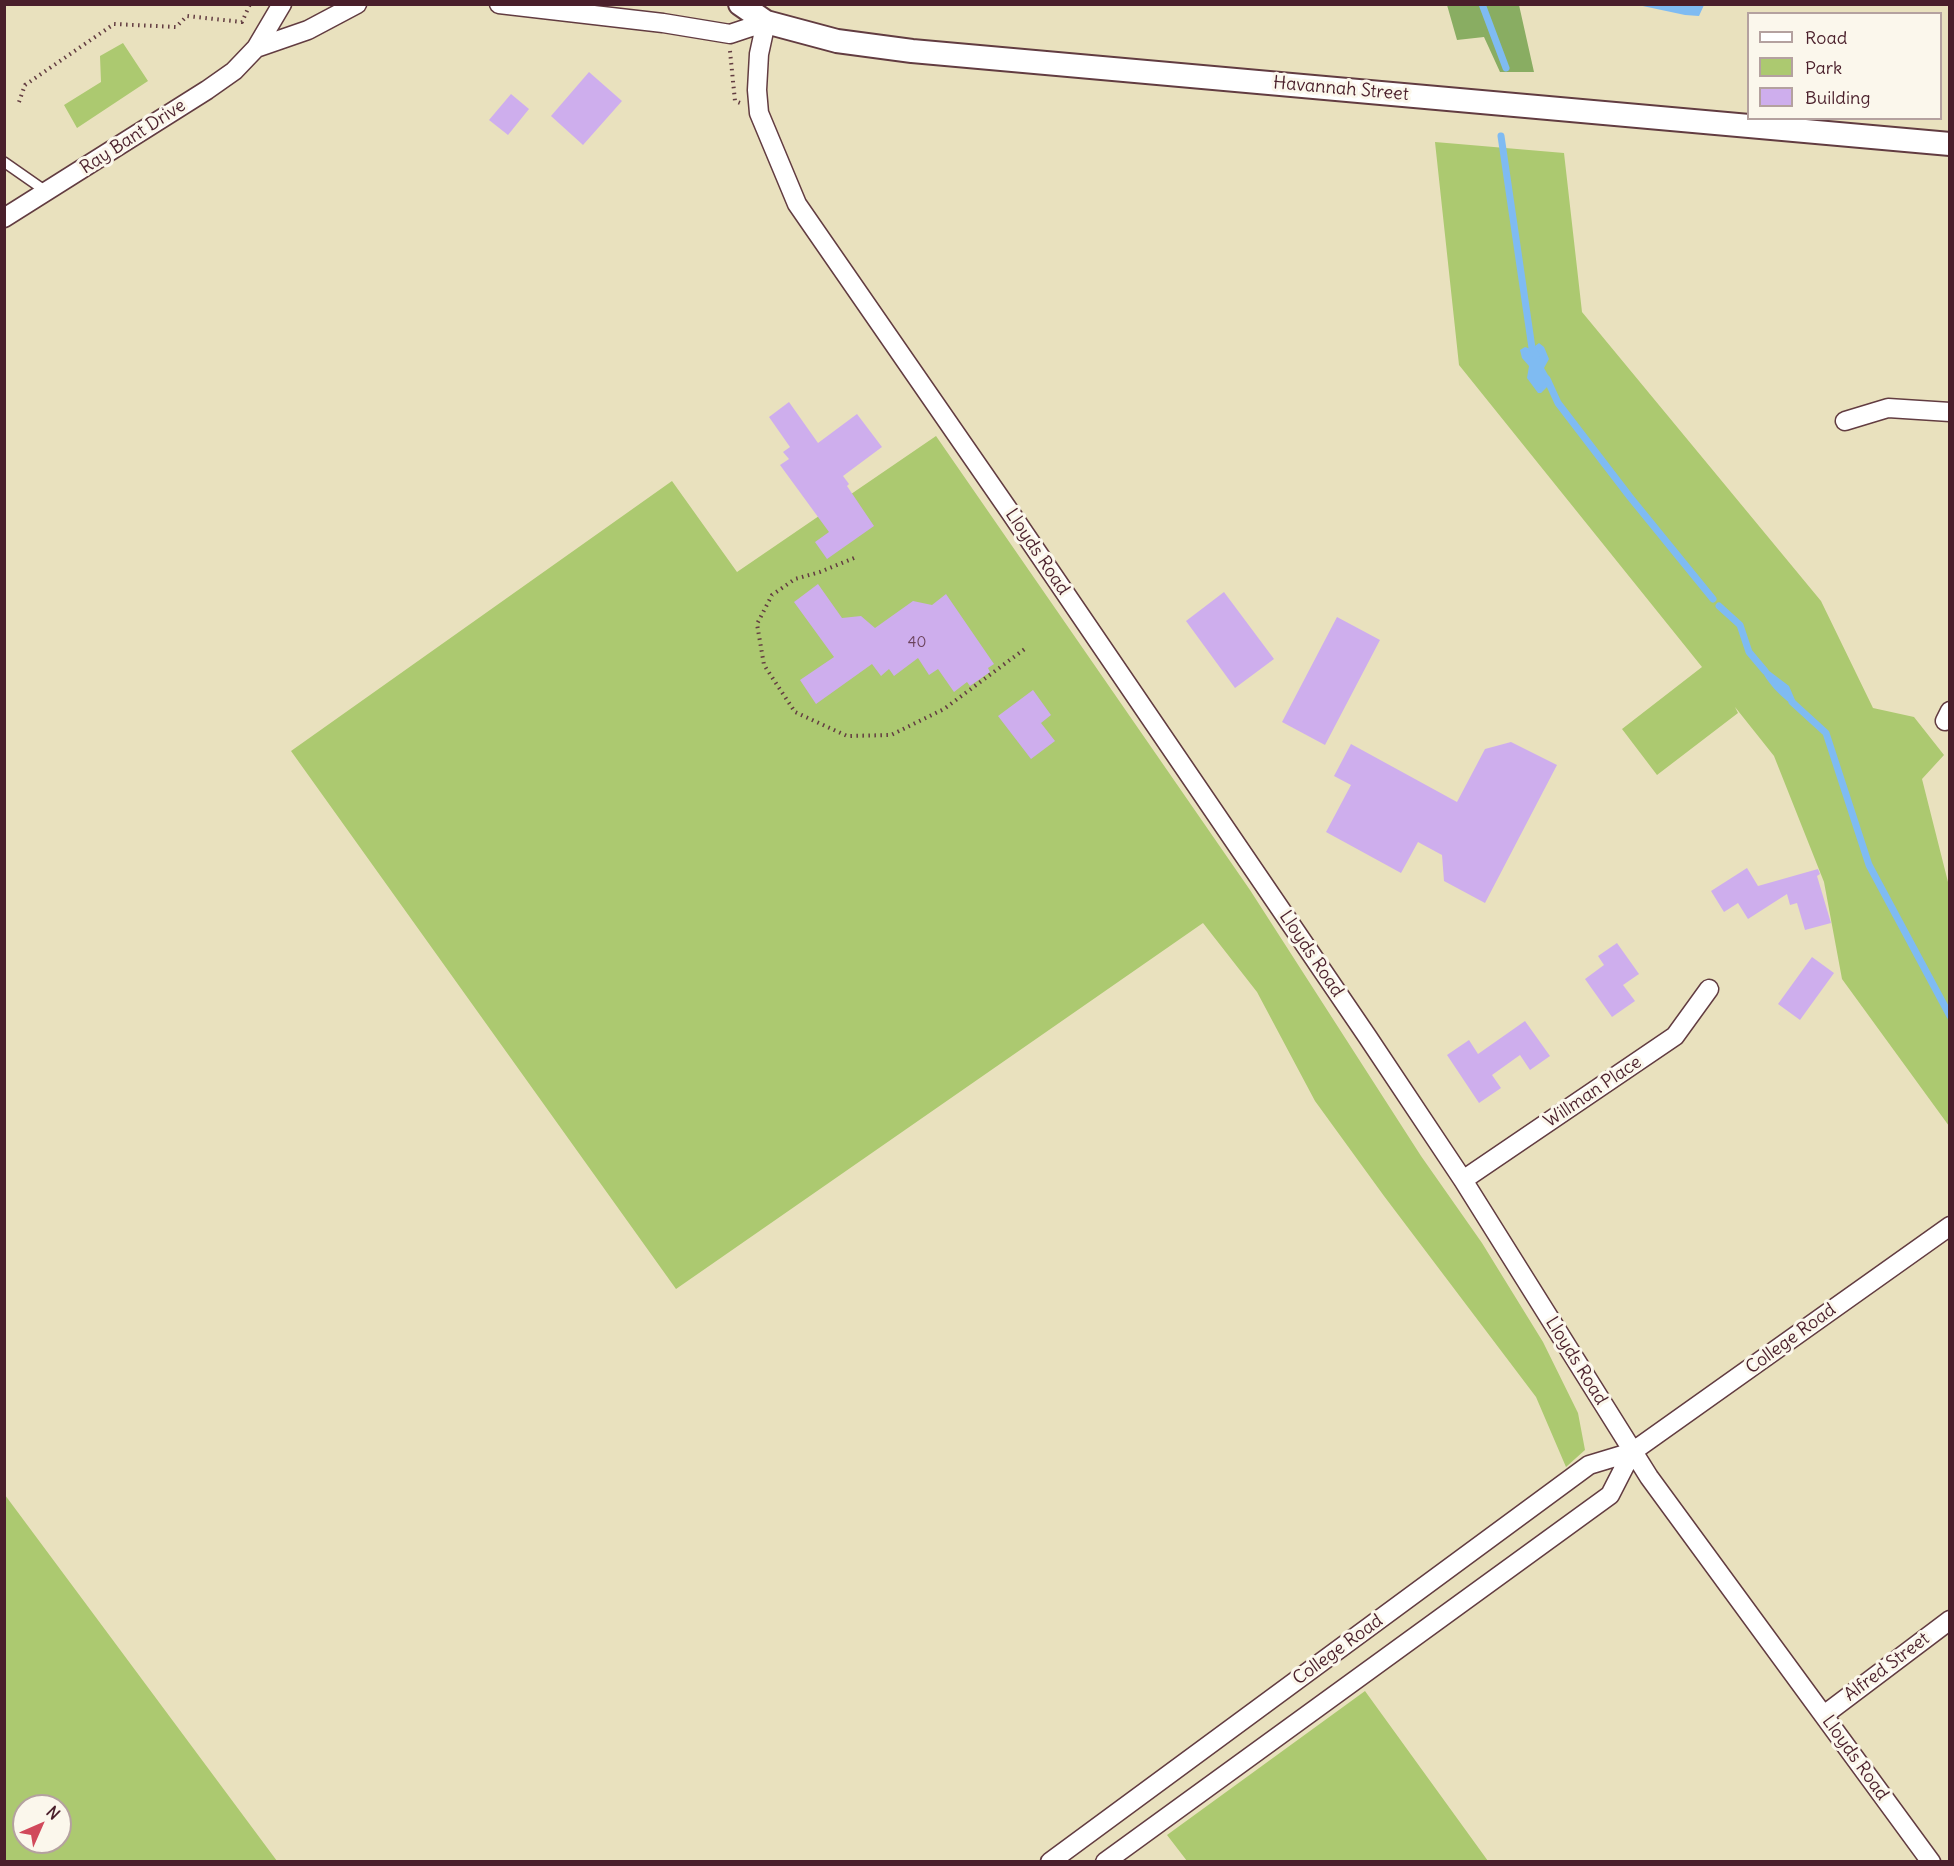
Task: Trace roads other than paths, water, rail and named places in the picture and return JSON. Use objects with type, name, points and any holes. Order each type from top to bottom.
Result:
[{"type":"street","name":"Ray Bant Drive","points":[[4,218],[207,90],[234,70],[256,48],[282,4]]},
{"type":"street","name":"Ray Bant Drive","points":[[256,48],[308,30],[357,4]]},
{"type":"street","points":[[499,4],[663,22],[730,34],[766,22]]},
{"type":"street","name":"Havannah Street","points":[[740,4],[766,22],[837,41],[912,51],[1950,144]]},
{"type":"street","name":"Lloyds Road","points":[[766,22],[759,54],[757,90],[759,113],[797,204],[1368,1036],[1463,1180],[1649,1477],[1931,1862]]},
{"type":"street","points":[[1845,421],[1888,408],[1950,411]]},
{"type":"street","name":"Willman Place","points":[[1463,1180],[1675,1036],[1709,989]]},
{"type":"street","name":"College Road","points":[[1050,1862],[1589,1465],[1632,1452],[1950,1226]]},
{"type":"street","name":"College Road","points":[[1105,1862],[1610,1495],[1632,1452]]},
{"type":"street","name":"Alfred Street","points":[[1824,1714],[1950,1620]]},
{"type":"lane","points":[[4,162],[47,192]]},
{"type":"water","points":[[1704,4],[1699,16],[1638,5]]},
{"type":"water","points":[[1539,343],[1544,347],[1549,359],[1544,368],[1552,382],[1541,393],[1538,393],[1527,378],[1529,366],[1522,358],[1520,350],[1525,347],[1531,349]]},
{"type":"water","points":[[1760,664],[1789,686],[1798,707],[1775,689],[1765,676]]},
{"type":"waterway","points":[[1482,4],[1506,68]]},
{"type":"waterway","points":[[1501,136],[1532,348],[1536,355]]},
{"type":"waterway","points":[[1547,379],[1558,403],[1630,497],[1713,599]]},
{"type":"waterway","points":[[1719,606],[1740,625],[1749,652],[1765,671]]},
{"type":"waterway","points":[[1792,702],[1826,733],[1869,865],[1950,1016]]}]
